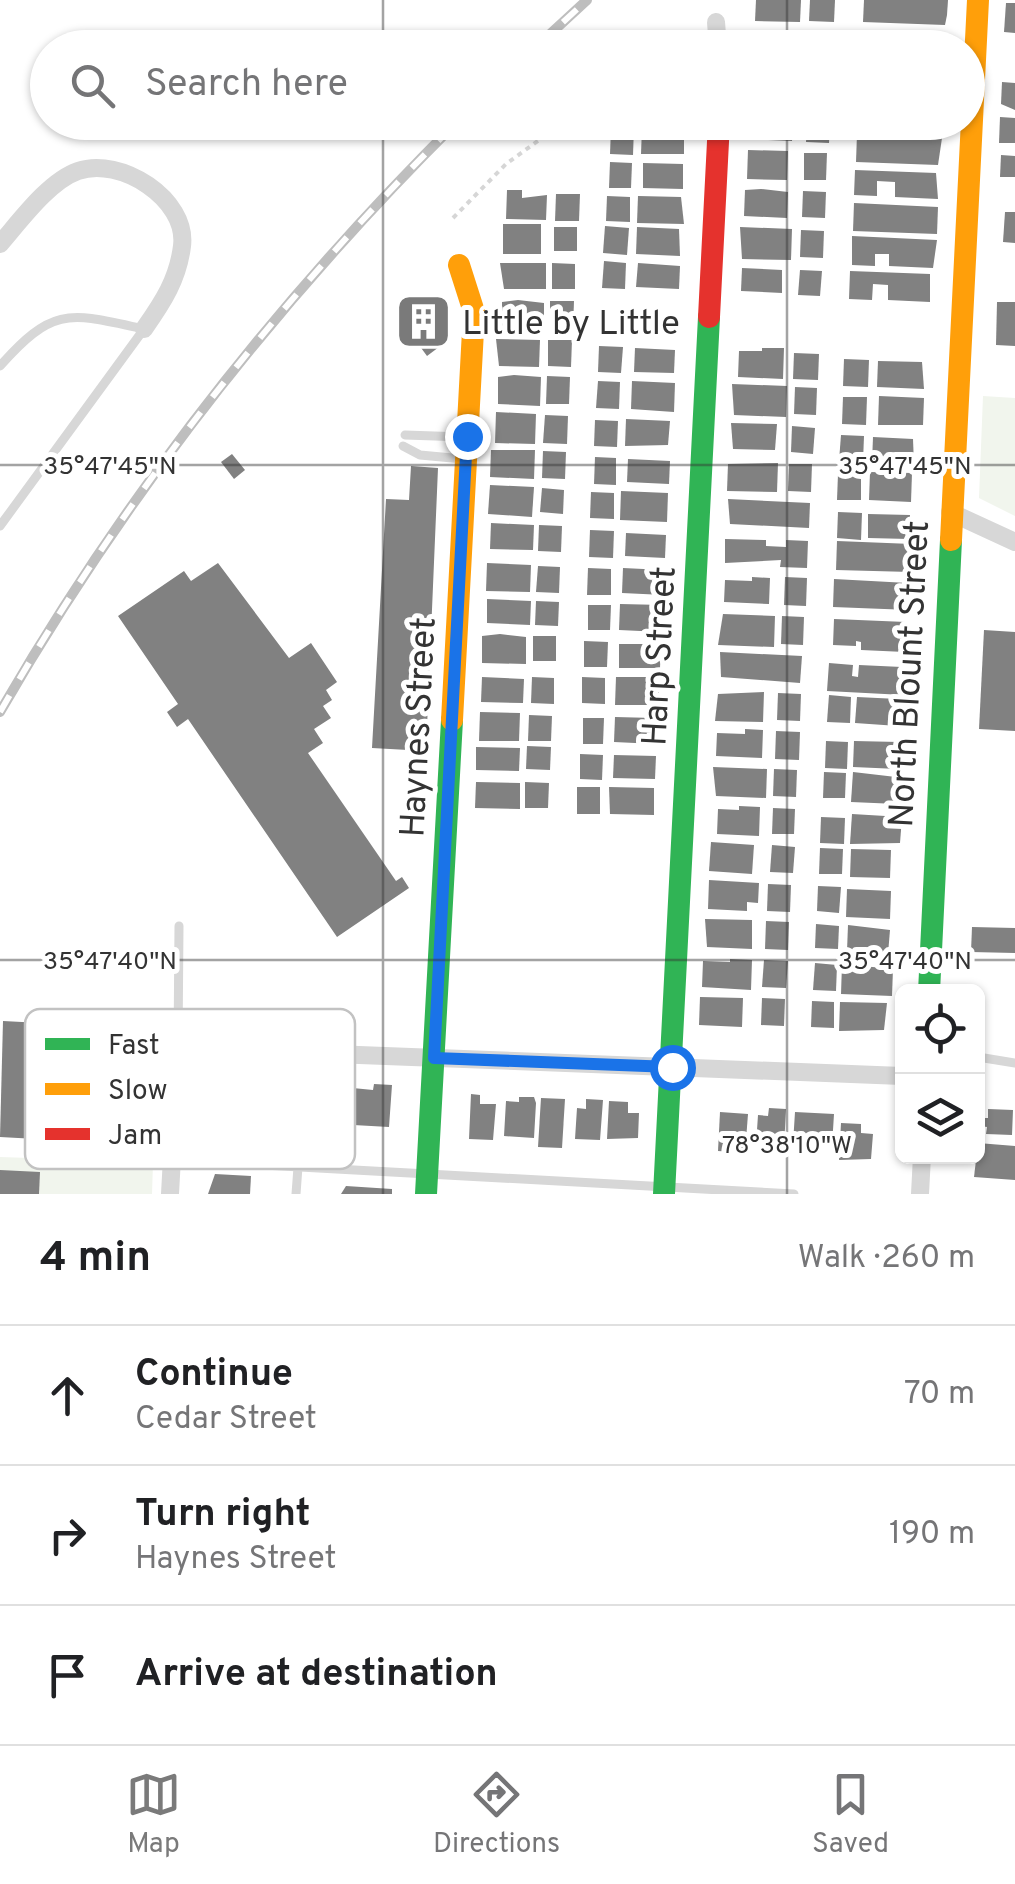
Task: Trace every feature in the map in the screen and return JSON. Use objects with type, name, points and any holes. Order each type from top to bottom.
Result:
[{"type":"street","name":"North Blount Street","points":[[976,30],[978,0]]},
{"type":"street","points":[[716,22],[717,30]]},
{"type":"street","name":"Harp Street","points":[[664,1191],[718,140]]},
{"type":"street","name":"North Blount Street","points":[[929,984],[970,140]]},
{"type":"street","points":[[0,244],[62,181],[78,171],[104,168],[129,173],[153,189],[170,209],[183,242],[172,288],[144,328]]},
{"type":"street","name":"Haynes Street","points":[[427,1184],[474,312],[459,265]]},
{"type":"street","points":[[950,512],[1015,542]]},
{"type":"street","points":[[355,1055],[895,1076]]},
{"type":"street","points":[[920,1194],[922,1164]]},
{"type":"street","points":[[170,1194],[171,1169]]},
{"type":"lane","points":[[0,366],[48,322],[73,314],[144,328],[2,519]]},
{"type":"lane","points":[[404,440],[467,448],[420,455],[404,440]]},
{"type":"lane","points":[[178,1009],[179,926]]},
{"type":"lane","points":[[985,1058],[1015,1063]]},
{"type":"lane","points":[[296,1194],[298,1169]]},
{"type":"lane","points":[[313,1169],[427,1184],[542,1180],[664,1191],[789,1194]]},
{"type":"lane","points":[[541,1194],[542,1180]]},
{"type":"path","points":[[453,218],[506,164],[539,140]]},
{"type":"shaded area","points":[[983,396],[1015,398],[1015,516],[979,498]]},
{"type":"shaded area","points":[[0,1157],[25,1158],[25,1169],[153,1169],[152,1194],[0,1194]]},
{"type":"building","points":[[756,0],[801,0],[800,22],[755,21]]},
{"type":"building","points":[[810,0],[835,0],[834,22],[809,21]]},
{"type":"building","points":[[864,0],[948,0],[945,25],[863,22]]},
{"type":"building","points":[[1006,3],[1015,3],[1015,33],[1004,32]]},
{"type":"building","points":[[1002,82],[1015,83],[1015,110],[1001,104]]},
{"type":"building","points":[[1000,117],[1015,118],[1015,143],[999,143]]},
{"type":"building","points":[[611,140],[634,140],[633,155],[610,154]]},
{"type":"building","points":[[642,140],[684,140],[684,154],[641,154]]},
{"type":"building","points":[[857,140],[942,140],[938,165],[856,162]]},
{"type":"building","points":[[748,150],[788,151],[787,180],[747,179]]},
{"type":"building","points":[[804,153],[827,153],[826,180],[804,180]]},
{"type":"building","points":[[1001,155],[1015,156],[1015,177],[1000,177]]},
{"type":"building","points":[[610,162],[632,163],[631,188],[609,188]]},
{"type":"building","points":[[643,163],[683,164],[683,189],[643,188]]},
{"type":"building","points":[[855,170],[936,173],[938,199],[895,197],[895,182],[877,181],[877,196],[854,195]]},
{"type":"building","points":[[507,190],[522,190],[522,198],[547,195],[546,220],[506,219]]},
{"type":"building","points":[[745,190],[788,192],[787,218],[744,216]]},
{"type":"building","points":[[803,191],[826,192],[825,218],[802,217]]},
{"type":"building","points":[[556,194],[580,194],[579,221],[555,221]]},
{"type":"building","points":[[607,196],[630,197],[630,222],[606,221]]},
{"type":"building","points":[[638,196],[681,197],[684,224],[637,223]]},
{"type":"building","points":[[854,203],[938,207],[937,234],[853,231]]},
{"type":"building","points":[[1005,212],[1015,212],[1015,243],[1003,242]]},
{"type":"building","points":[[503,224],[541,224],[541,254],[503,254]]},
{"type":"building","points":[[605,226],[629,228],[627,255],[603,253]]},
{"type":"building","points":[[554,227],[577,227],[577,251],[554,251]]},
{"type":"building","points":[[637,227],[679,229],[680,256],[636,254]]},
{"type":"building","points":[[740,227],[792,229],[791,260],[742,259]]},
{"type":"building","points":[[801,230],[824,231],[823,258],[800,257]]},
{"type":"building","points":[[852,236],[937,240],[933,268],[889,266],[889,254],[875,254],[875,266],[852,265]]},
{"type":"building","points":[[604,261],[626,263],[625,289],[602,288]]},
{"type":"building","points":[[500,263],[546,263],[546,289],[504,289]]},
{"type":"building","points":[[552,263],[575,264],[575,289],[552,289]]},
{"type":"building","points":[[638,263],[680,266],[679,289],[636,287]]},
{"type":"building","points":[[742,268],[782,270],[782,293],[741,291]]},
{"type":"building","points":[[800,270],[822,271],[820,296],[798,295]]},
{"type":"building","points":[[850,271],[930,274],[930,302],[888,300],[888,285],[873,284],[872,300],[849,299]]},
{"type":"building","name":"Little by Little","points":[[421,298],[425,305],[430,301],[449,330],[443,333],[447,341],[427,356],[397,315]]},
{"type":"building","points":[[550,301],[574,301],[573,329],[550,328]]},
{"type":"building","points":[[502,302],[544,303],[544,329],[502,329]]},
{"type":"building","points":[[997,302],[1015,302],[1015,346],[996,345]]},
{"type":"building","points":[[496,339],[540,340],[539,367],[499,366]]},
{"type":"building","points":[[548,340],[572,340],[571,367],[548,366]]},
{"type":"building","points":[[599,346],[623,347],[621,373],[598,372]]},
{"type":"building","points":[[635,348],[675,350],[674,373],[634,372]]},
{"type":"building","points":[[784,348],[783,379],[738,377],[739,351]]},
{"type":"building","points":[[794,353],[819,354],[818,380],[793,379]]},
{"type":"building","points":[[844,359],[869,360],[868,387],[843,386]]},
{"type":"building","points":[[878,361],[922,362],[924,389],[877,387]]},
{"type":"building","points":[[547,376],[570,377],[569,404],[546,404]]},
{"type":"building","points":[[498,377],[541,377],[540,406],[498,404]]},
{"type":"building","points":[[598,381],[620,382],[619,409],[596,408]]},
{"type":"building","points":[[632,381],[675,383],[674,412],[631,409]]},
{"type":"building","points":[[732,384],[787,386],[786,417],[734,415]]},
{"type":"building","points":[[795,387],[817,388],[816,415],[794,414]]},
{"type":"building","points":[[879,396],[924,398],[923,425],[878,425]]},
{"type":"building","points":[[843,397],[867,397],[866,425],[842,424]]},
{"type":"building","points":[[496,412],[536,414],[535,444],[495,443]]},
{"type":"building","points":[[545,415],[568,416],[567,444],[543,443]]},
{"type":"building","points":[[626,419],[670,421],[668,445],[625,446]]},
{"type":"building","points":[[595,420],[618,421],[617,447],[594,446]]},
{"type":"building","points":[[731,423],[777,424],[775,450],[733,449]]},
{"type":"building","points":[[792,426],[815,428],[813,454],[791,452]]},
{"type":"building","points":[[841,435],[864,436],[863,462],[839,461]]},
{"type":"building","points":[[873,437],[913,439],[914,465],[872,463]]},
{"type":"building","points":[[491,450],[535,450],[534,479],[490,477]]},
{"type":"building","points":[[543,451],[566,452],[565,479],[542,478]]},
{"type":"building","points":[[232,454],[245,470],[234,479],[221,462]]},
{"type":"building","points":[[595,457],[616,458],[616,485],[594,484]]},
{"type":"building","points":[[628,459],[670,461],[669,484],[627,482]]},
{"type":"building","points":[[778,463],[777,492],[727,491],[728,464]]},
{"type":"building","points":[[789,464],[812,464],[811,492],[788,491]]},
{"type":"building","points":[[411,466],[438,468],[426,751],[372,748],[386,499],[409,500]]},
{"type":"building","points":[[870,472],[912,473],[911,502],[869,500]]},
{"type":"building","points":[[838,474],[861,474],[861,500],[837,500]]},
{"type":"building","points":[[490,485],[534,487],[532,517],[488,514]]},
{"type":"building","points":[[542,488],[564,490],[563,514],[540,512]]},
{"type":"building","points":[[621,491],[668,493],[667,522],[620,520]]},
{"type":"building","points":[[591,492],[614,493],[614,519],[590,518]]},
{"type":"building","points":[[728,499],[810,503],[809,528],[730,524]]},
{"type":"building","points":[[838,512],[862,513],[861,540],[837,538]]},
{"type":"building","points":[[868,514],[910,515],[909,539],[868,538]]},
{"type":"building","points":[[491,523],[534,525],[533,550],[490,549]]},
{"type":"building","points":[[539,525],[562,526],[561,552],[538,551]]},
{"type":"building","points":[[590,530],[614,531],[613,558],[589,557]]},
{"type":"building","points":[[626,533],[666,535],[665,558],[625,556]]},
{"type":"building","points":[[725,539],[766,540],[766,546],[786,547],[786,540],[808,541],[807,568],[780,567],[781,560],[725,563]]},
{"type":"building","points":[[837,541],[912,544],[911,572],[836,570]]},
{"type":"building","points":[[218,563],[289,658],[311,643],[337,682],[326,690],[332,700],[323,706],[331,718],[314,729],[323,743],[308,753],[396,881],[402,877],[409,888],[337,937],[188,719],[177,727],[167,712],[178,704],[118,616],[184,571],[191,581]]},
{"type":"building","points":[[487,563],[531,565],[530,592],[486,591]]},
{"type":"building","points":[[538,566],[560,567],[559,593],[536,592]]},
{"type":"building","points":[[588,568],[611,569],[611,595],[587,595]]},
{"type":"building","points":[[623,568],[664,570],[664,595],[622,593]]},
{"type":"building","points":[[752,577],[770,578],[769,604],[724,602],[725,580],[752,581]]},
{"type":"building","points":[[785,577],[807,578],[806,606],[784,605]]},
{"type":"building","points":[[834,579],[908,583],[910,610],[833,607]]},
{"type":"building","points":[[487,599],[531,601],[530,625],[487,623]]},
{"type":"building","points":[[536,601],[559,602],[558,626],[535,625]]},
{"type":"building","points":[[620,604],[663,605],[662,632],[619,630]]},
{"type":"building","points":[[588,605],[611,605],[610,630],[588,630]]},
{"type":"building","points":[[723,614],[775,616],[774,647],[718,645]]},
{"type":"building","points":[[782,616],[804,617],[803,645],[781,644]]},
{"type":"building","points":[[834,619],[906,622],[905,652],[861,650],[861,642],[856,641],[856,646],[833,645]]},
{"type":"building","points":[[984,630],[1015,632],[1015,731],[979,729]]},
{"type":"building","points":[[482,636],[526,637],[526,664],[482,663]]},
{"type":"building","points":[[533,636],[556,636],[556,661],[533,661]]},
{"type":"building","points":[[584,641],[608,642],[607,667],[584,667]]},
{"type":"building","points":[[619,644],[661,644],[660,668],[619,668]]},
{"type":"building","points":[[720,652],[802,656],[800,683],[721,677]]},
{"type":"building","points":[[829,663],[853,665],[852,676],[858,677],[859,665],[902,667],[904,695],[827,691]]},
{"type":"building","points":[[482,677],[524,679],[523,703],[481,702]]},
{"type":"building","points":[[532,677],[554,678],[554,704],[531,703]]},
{"type":"building","points":[[582,677],[605,678],[605,704],[582,703]]},
{"type":"building","points":[[616,677],[659,677],[659,705],[615,705]]},
{"type":"building","points":[[764,692],[763,722],[715,721],[718,694]]},
{"type":"building","points":[[778,693],[801,694],[800,721],[777,720]]},
{"type":"building","points":[[829,695],[851,697],[850,723],[827,722]]},
{"type":"building","points":[[857,697],[898,699],[898,726],[855,723]]},
{"type":"building","points":[[480,712],[520,713],[519,741],[479,741]]},
{"type":"building","points":[[529,715],[552,716],[551,741],[528,741]]},
{"type":"building","points":[[615,717],[654,718],[656,744],[614,742]]},
{"type":"building","points":[[583,718],[604,718],[603,744],[583,744]]},
{"type":"building","points":[[745,729],[763,730],[762,758],[716,756],[717,733],[745,734]]},
{"type":"building","points":[[776,731],[800,732],[799,760],[775,759]]},
{"type":"building","points":[[826,741],[848,742],[847,769],[825,768]]},
{"type":"building","points":[[854,741],[899,742],[898,769],[853,767]]},
{"type":"building","points":[[527,746],[551,747],[550,770],[526,769]]},
{"type":"building","points":[[476,747],[520,748],[519,771],[476,770]]},
{"type":"building","points":[[580,754],[603,755],[602,780],[580,779]]},
{"type":"building","points":[[614,755],[656,756],[655,779],[613,778]]},
{"type":"building","points":[[713,767],[767,769],[766,798],[716,796]]},
{"type":"building","points":[[774,769],[797,770],[796,797],[773,796]]},
{"type":"building","points":[[824,772],[846,773],[845,798],[823,798]]},
{"type":"building","points":[[853,772],[896,777],[897,804],[851,802]]},
{"type":"building","points":[[476,782],[520,783],[520,809],[475,808]]},
{"type":"building","points":[[525,782],[549,783],[548,808],[525,808]]},
{"type":"building","points":[[577,787],[600,787],[600,814],[577,814]]},
{"type":"building","points":[[609,787],[654,788],[654,815],[610,814]]},
{"type":"building","points":[[739,806],[760,807],[759,836],[717,834],[718,809],[739,810]]},
{"type":"building","points":[[773,808],[795,809],[794,834],[772,834]]},
{"type":"building","points":[[852,814],[902,817],[900,843],[850,844]]},
{"type":"building","points":[[821,817],[845,818],[844,844],[820,843]]},
{"type":"building","points":[[711,842],[754,845],[752,874],[709,871]]},
{"type":"building","points":[[772,845],[795,847],[793,873],[770,872]]},
{"type":"building","points":[[820,848],[843,849],[842,874],[819,874]]},
{"type":"building","points":[[851,849],[891,850],[890,878],[850,877]]},
{"type":"building","points":[[709,880],[759,883],[758,903],[747,902],[747,911],[708,909]]},
{"type":"building","points":[[768,884],[791,885],[790,912],[767,911]]},
{"type":"building","points":[[818,886],[841,887],[839,913],[817,911]]},
{"type":"building","points":[[847,889],[891,891],[890,919],[846,917]]},
{"type":"building","points":[[705,919],[752,920],[752,949],[707,947]]},
{"type":"building","points":[[766,921],[789,922],[788,950],[765,949]]},
{"type":"building","points":[[816,924],[839,926],[838,949],[815,948]]},
{"type":"building","points":[[848,925],[890,930],[888,954],[847,951]]},
{"type":"building","points":[[972,927],[1015,928],[1015,953],[971,952]]},
{"type":"building","points":[[752,960],[751,990],[702,987],[703,961]]},
{"type":"building","points":[[764,960],[788,961],[786,988],[762,987]]},
{"type":"building","points":[[815,963],[837,965],[836,991],[813,990]]},
{"type":"building","points":[[842,964],[893,969],[892,996],[841,994]]},
{"type":"building","points":[[700,997],[743,998],[742,1027],[699,1025]]},
{"type":"building","points":[[762,998],[785,999],[784,1026],[761,1025]]},
{"type":"building","points":[[812,1001],[834,1002],[834,1028],[811,1027]]},
{"type":"building","points":[[840,1002],[887,1003],[884,1030],[839,1031]]},
{"type":"building","points":[[3,1021],[25,1022],[25,1138],[0,1137]]},
{"type":"building","points":[[374,1084],[392,1085],[389,1127],[355,1125],[355,1088],[373,1090]]},
{"type":"building","points":[[471,1094],[480,1095],[480,1104],[496,1104],[493,1140],[469,1139]]},
{"type":"building","points":[[519,1097],[534,1097],[534,1138],[504,1136],[506,1101],[519,1102]]},
{"type":"building","points":[[541,1098],[565,1099],[562,1148],[538,1147]]},
{"type":"building","points":[[586,1099],[603,1100],[600,1140],[575,1139],[577,1108],[586,1109]]},
{"type":"building","points":[[609,1101],[628,1102],[628,1113],[639,1113],[638,1138],[607,1139]]},
{"type":"building","points":[[769,1108],[786,1109],[784,1147],[756,1145],[758,1115],[768,1116]]},
{"type":"building","points":[[988,1109],[1013,1110],[1012,1135],[986,1134]]},
{"type":"building","points":[[720,1112],[748,1114],[745,1153],[718,1151]]},
{"type":"building","points":[[795,1112],[834,1114],[832,1146],[793,1144]]},
{"type":"building","points":[[841,1123],[861,1124],[861,1133],[873,1134],[871,1159],[839,1160]]},
{"type":"building","points":[[985,1144],[1015,1146],[1015,1180],[974,1177],[976,1164],[985,1164]]},
{"type":"building","points":[[0,1170],[40,1172],[39,1194],[0,1194]]},
{"type":"building","points":[[215,1174],[251,1176],[250,1194],[208,1194]]},
{"type":"building","points":[[346,1186],[392,1189],[392,1194],[341,1194]]},
{"type":"railway","points":[[554,30],[587,0]]},
{"type":"railway","points":[[0,712],[99,553],[209,402],[328,258],[439,140]]},
{"type":"traffic: fast","points":[[664,1194],[709,317]]},
{"type":"traffic: fast","points":[[929,984],[951,540]]},
{"type":"traffic: fast","points":[[426,1194],[452,720]]},
{"type":"traffic: slow","points":[[976,30],[978,0]]},
{"type":"traffic: slow","points":[[951,540],[971,140]]},
{"type":"traffic: slow","points":[[452,720],[474,312],[459,265]]},
{"type":"traffic: jam","points":[[709,317],[718,140]]},
{"type":"place","name":"Little by Little","points":[[423,322]]},
{"type":"route","points":[[467,436],[434,1058],[672,1067]]}]
